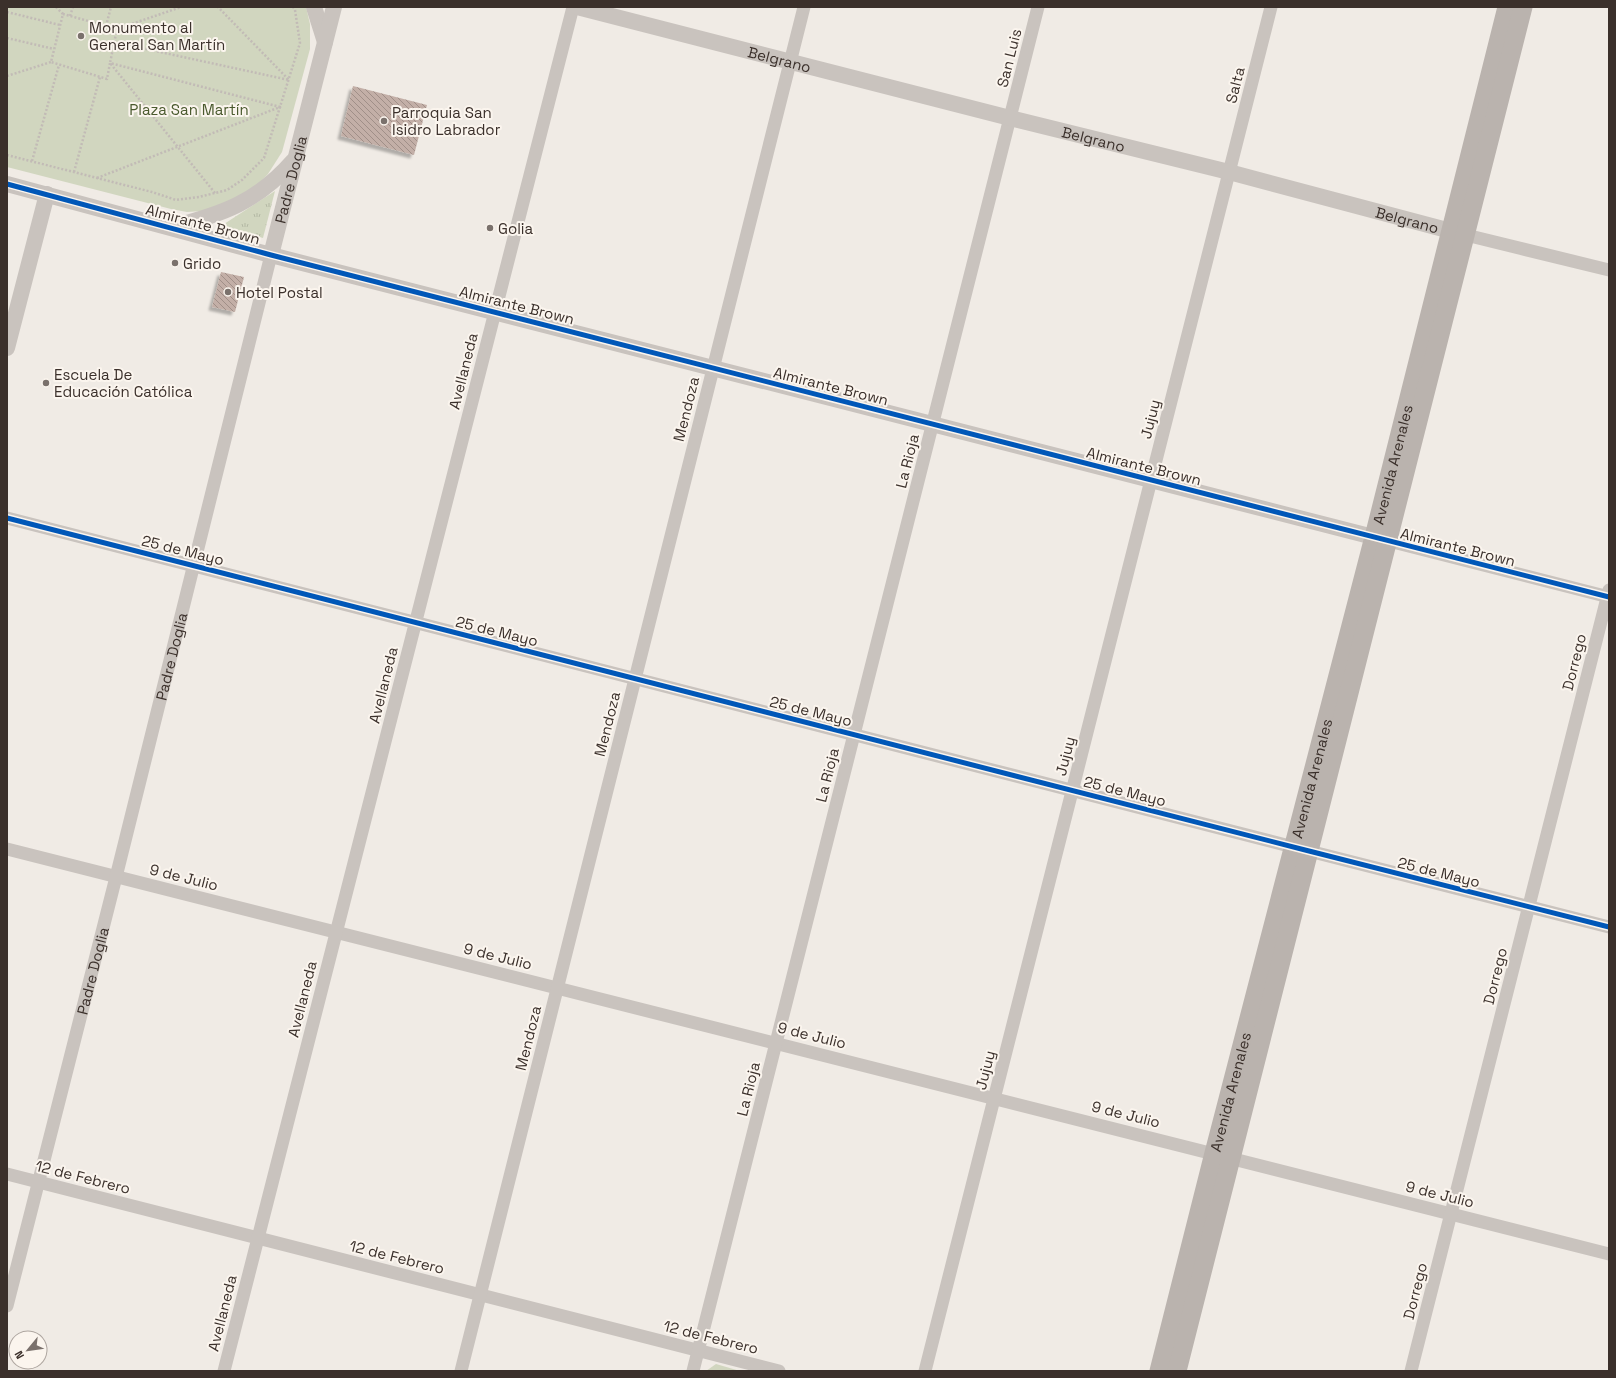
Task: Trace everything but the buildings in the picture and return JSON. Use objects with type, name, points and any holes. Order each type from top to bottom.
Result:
[{"type":"main road","points":[[1458,233],[1507,7]]},
{"type":"main road","points":[[1458,233],[1523,7]]},
{"type":"main road","name":"Avenida Arenales","points":[[1159,1371],[1222,1155],[1381,539],[1458,233]]},
{"type":"main road","name":"Avenida Arenales","points":[[1177,1371],[1222,1155]]},
{"type":"street","points":[[314,7],[325,42]]},
{"type":"street","name":"Padre Doglia","points":[[7,1306],[334,7]]},
{"type":"street","name":"Avellaneda","points":[[224,1371],[573,7]]},
{"type":"street","name":"Belgrano","points":[[577,7],[1010,118],[1229,172],[1458,233],[1609,270]]},
{"type":"street","name":"Mendoza","points":[[461,1371],[804,7]]},
{"type":"street","name":"San Luis","points":[[1010,118],[1038,7]]},
{"type":"street","name":"Salta","points":[[1229,172],[1271,7]]},
{"type":"street","name":"La Rioja","points":[[693,1371],[1010,118]]},
{"type":"street","points":[[170,228],[207,218],[238,206],[258,194],[279,177],[295,159]]},
{"type":"street","name":"Jujuy","points":[[925,1371],[1229,172]]},
{"type":"street","name":"Almirante Brown","points":[[7,184],[271,255],[1381,539],[1608,595]]},
{"type":"street","points":[[7,348],[47,194]]},
{"type":"street","name":"25 de Mayo","points":[[7,518],[1609,927]]},
{"type":"street","name":"Dorrego","points":[[1411,1371],[1608,595]]},
{"type":"street","name":"9 de Julio","points":[[7,849],[1609,1254]]},
{"type":"street","name":"12 de Febrero","points":[[7,1174],[779,1371]]},
{"type":"path","points":[[56,7],[63,14],[117,30],[181,7]]},
{"type":"path","points":[[70,16],[73,7]]},
{"type":"path","points":[[106,26],[111,7]]},
{"type":"path","points":[[218,7],[288,80]]},
{"type":"path","points":[[7,152],[9,155],[152,192],[176,200],[199,197],[227,190],[242,180],[264,158],[300,43],[295,10],[293,7]]},
{"type":"path","points":[[7,12],[60,25]]},
{"type":"path","points":[[51,62],[63,14]]},
{"type":"path","points":[[7,76],[51,62],[107,79],[117,30]]},
{"type":"path","points":[[7,38],[54,49]]},
{"type":"path","points":[[114,42],[288,80]]},
{"type":"path","points":[[110,63],[280,107]]},
{"type":"path","points":[[110,63],[215,193]]},
{"type":"path","points":[[32,161],[59,65]]},
{"type":"path","points":[[74,172],[100,77]]},
{"type":"path","points":[[97,178],[280,107]]},
{"type":"green space","name":"Plaza San Martín","points":[[7,7],[306,7],[310,24],[310,49],[282,152],[268,174],[255,188],[239,199],[203,211],[187,212],[7,167]]},
{"type":"green space","points":[[275,191],[263,238],[221,226]]},
{"type":"green space","points":[[716,1364],[740,1371],[706,1371]]},
{"type":"cycle path","points":[[7,184],[271,255],[1609,597]]},
{"type":"cycle path","points":[[7,518],[1609,927]]},
{"type":"place","name":"Monumento al General San Martín","points":[[81,36]]},
{"type":"place","name":"Parroquia San Isidro Labrador","points":[[384,121]]},
{"type":"place","name":"Golia","points":[[490,228]]},
{"type":"place","name":"Grido","points":[[175,263]]},
{"type":"place","name":"Hotel Postal","points":[[228,292]]},
{"type":"place","name":"Escuela De Educación Católica","points":[[46,383]]}]
